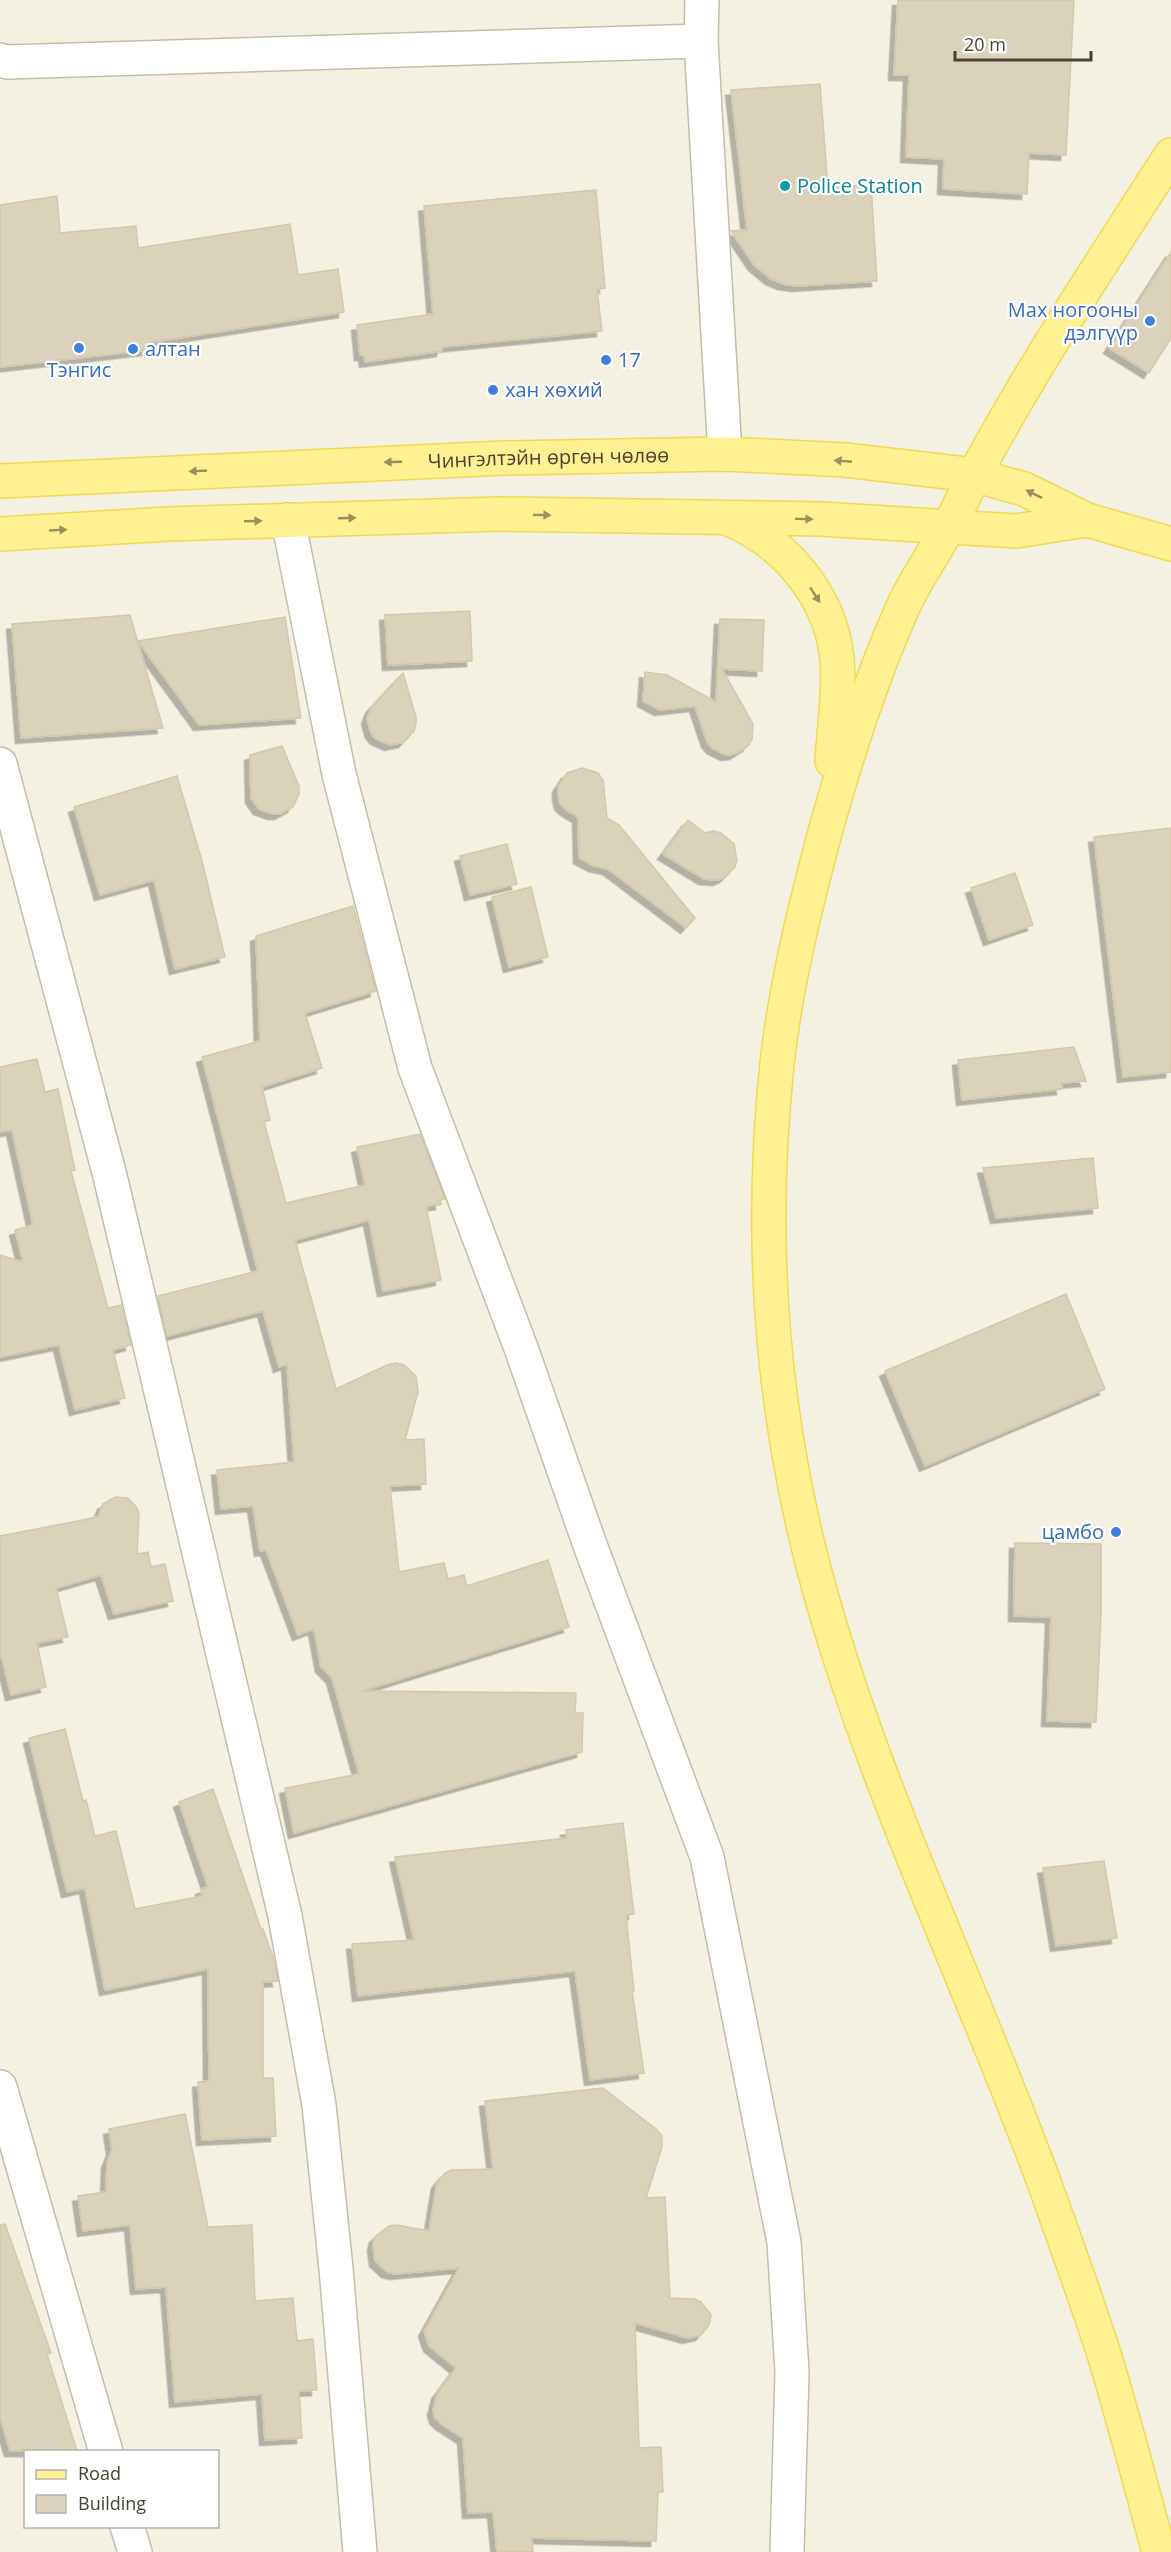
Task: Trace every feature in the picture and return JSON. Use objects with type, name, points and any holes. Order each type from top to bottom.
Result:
[{"type":"main road","points":[[1160,2552],[1103,2353],[1044,2182],[892,1801],[850,1686],[815,1574],[787,1442],[776,1357],[769,1277],[769,1203],[777,1063],[792,966],[848,747],[905,601],[1026,386],[1171,155]]},
{"type":"main road","name":"Чингэлтэйн өргөн чөлөө","points":[[0,481],[504,458],[724,454],[844,460],[974,475],[1024,489],[1087,520],[1171,544]]},
{"type":"main road","name":"Чингэлтэйн өргөн чөлөө","points":[[0,534],[168,524],[500,514],[821,519],[1016,531],[1087,520]]},
{"type":"main road","points":[[725,517],[767,539],[794,565],[820,601],[832,633],[837,657],[838,686],[830,816]]},
{"type":"street","points":[[702,0],[701,41],[724,454]]},
{"type":"street","points":[[0,60],[19,62],[701,41]]},
{"type":"street","points":[[288,520],[308,608],[339,774],[415,1068],[521,1348],[590,1545],[707,1857],[784,2242],[792,2372],[787,2552]]},
{"type":"street","points":[[0,764],[110,1176],[285,1916],[319,2105],[336,2270],[360,2552]]},
{"type":"street","points":[[0,2087],[106,2450]]},
{"type":"street","points":[[129,2528],[135,2552]]},
{"type":"building","points":[[898,0],[1074,0],[1066,155],[1029,153],[1027,194],[943,189],[944,159],[906,157],[909,75],[894,75]]},
{"type":"building","name":"Police Station","points":[[820,84],[828,188],[871,184],[877,281],[797,286],[783,284],[771,279],[754,265],[731,231],[747,230],[731,90]]},
{"type":"building","points":[[596,190],[605,288],[597,289],[602,331],[442,347],[442,351],[365,362],[364,355],[360,355],[357,325],[433,314],[424,206]]},
{"type":"building","points":[[57,196],[60,233],[136,226],[138,248],[290,224],[298,275],[338,269],[344,312],[147,343],[147,350],[0,367],[0,205]]},
{"type":"building","points":[[1171,252],[1171,338],[1149,373],[1109,348]]},
{"type":"building","points":[[470,611],[472,661],[388,665],[385,615]]},
{"type":"building","points":[[130,615],[163,728],[21,738],[12,624]]},
{"type":"building","points":[[285,617],[301,718],[199,725],[138,641]]},
{"type":"building","points":[[720,619],[764,620],[762,671],[722,669],[753,724],[752,739],[748,746],[735,754],[726,755],[712,748],[707,742],[695,706],[660,710],[643,701],[645,672],[667,675],[716,702]]},
{"type":"building","points":[[403,673],[416,724],[414,731],[404,742],[390,745],[376,739],[371,733],[367,719],[371,708]]},
{"type":"building","points":[[282,746],[299,786],[299,794],[293,807],[280,814],[273,814],[259,809],[251,798],[250,755]]},
{"type":"building","points":[[582,768],[598,773],[603,780],[607,818],[619,825],[695,918],[686,928],[608,869],[594,866],[579,858],[578,817],[560,804],[558,787],[567,773]]},
{"type":"building","points":[[177,776],[202,861],[225,957],[175,969],[154,880],[100,895],[74,807]]},
{"type":"building","points":[[688,820],[705,833],[713,831],[721,833],[734,844],[737,860],[735,867],[725,877],[718,880],[704,879],[663,854]]},
{"type":"building","points":[[1171,828],[1171,1072],[1123,1077],[1094,837]]},
{"type":"building","points":[[507,844],[517,884],[470,895],[460,856]]},
{"type":"building","points":[[1015,873],[1033,925],[989,940],[971,888]]},
{"type":"building","points":[[531,887],[548,957],[509,967],[492,897]]},
{"type":"building","points":[[353,906],[376,991],[305,1013],[322,1068],[262,1087],[270,1120],[264,1122],[286,1203],[365,1185],[357,1147],[420,1134],[445,1199],[440,1200],[441,1204],[426,1206],[441,1280],[383,1291],[369,1220],[295,1240],[336,1389],[395,1363],[404,1365],[416,1376],[418,1392],[405,1440],[424,1439],[426,1484],[390,1486],[399,1572],[444,1563],[448,1579],[464,1575],[467,1586],[548,1560],[569,1627],[362,1691],[576,1693],[575,1713],[583,1713],[582,1752],[294,1833],[285,1788],[359,1774],[332,1678],[321,1667],[314,1629],[298,1635],[266,1550],[260,1551],[253,1506],[221,1509],[217,1470],[294,1462],[287,1364],[279,1367],[263,1311],[167,1336],[158,1296],[258,1271],[202,1057],[260,1041],[256,936]]},
{"type":"building","points":[[1074,1047],[1086,1081],[1061,1083],[1062,1089],[962,1100],[958,1060]]},
{"type":"building","points":[[37,1059],[45,1092],[58,1089],[75,1170],[71,1171],[108,1308],[121,1305],[131,1345],[113,1350],[125,1398],[75,1410],[59,1345],[0,1357],[0,1255],[23,1262],[15,1230],[33,1225],[12,1130],[0,1132],[0,1067]]},
{"type":"building","points":[[1093,1158],[1098,1208],[996,1218],[983,1168]]},
{"type":"building","points":[[1066,1294],[1105,1389],[925,1466],[885,1371]]},
{"type":"building","points":[[115,1497],[128,1498],[137,1508],[139,1514],[137,1554],[148,1552],[151,1567],[165,1564],[173,1601],[114,1614],[101,1575],[56,1588],[68,1637],[37,1643],[46,1687],[11,1695],[0,1651],[0,1536],[98,1517],[103,1504]]},
{"type":"building","points":[[1015,1543],[1101,1544],[1101,1617],[1096,1722],[1047,1721],[1051,1617],[1014,1616]]},
{"type":"building","points":[[65,1729],[83,1801],[86,1800],[95,1836],[116,1831],[135,1909],[202,1896],[201,1889],[208,1887],[179,1802],[213,1789],[261,1929],[263,1929],[273,1957],[278,1981],[263,1982],[263,2078],[273,2078],[276,2136],[202,2140],[198,2082],[209,2081],[208,1969],[105,1990],[85,1888],[67,1892],[29,1738]]},
{"type":"building","points":[[623,1823],[634,1914],[626,1915],[634,1991],[632,1991],[644,2073],[590,2080],[575,1971],[358,1996],[352,1944],[414,1940],[395,1857],[567,1838],[566,1830]]},
{"type":"building","points":[[1104,1861],[1117,1938],[1056,1946],[1043,1868]]},
{"type":"building","points":[[603,2088],[662,2136],[662,2147],[646,2198],[665,2197],[670,2298],[695,2299],[701,2302],[711,2315],[709,2325],[701,2335],[688,2338],[635,2323],[639,2448],[661,2447],[663,2492],[658,2492],[656,2541],[532,2538],[533,2552],[497,2552],[493,2512],[468,2513],[463,2438],[441,2424],[435,2418],[433,2410],[437,2394],[456,2368],[429,2346],[424,2331],[459,2268],[395,2274],[387,2272],[375,2261],[373,2245],[375,2237],[389,2226],[397,2225],[429,2231],[437,2183],[445,2173],[451,2170],[493,2169],[485,2101]]},
{"type":"building","points":[[185,2114],[208,2227],[252,2225],[255,2301],[293,2298],[297,2341],[313,2339],[317,2390],[299,2391],[302,2438],[265,2440],[262,2394],[175,2402],[166,2287],[136,2289],[130,2225],[83,2231],[78,2196],[106,2192],[107,2163],[112,2150],[109,2129]]},
{"type":"building","points":[[5,2224],[51,2353],[47,2354],[77,2450],[10,2451],[0,2417],[0,2225]]},
{"type":"place","name":"Police Station","points":[[785,186]]},
{"type":"place","name":"Мах ногооны дэлгүүр","points":[[1150,321]]},
{"type":"place","name":"Тэнгис","points":[[79,348]]},
{"type":"place","name":"алтан","points":[[133,349]]},
{"type":"place","name":"17","points":[[606,360]]},
{"type":"place","name":"хан хөхий","points":[[493,390]]},
{"type":"place","name":"цамбо","points":[[1116,1532]]}]
